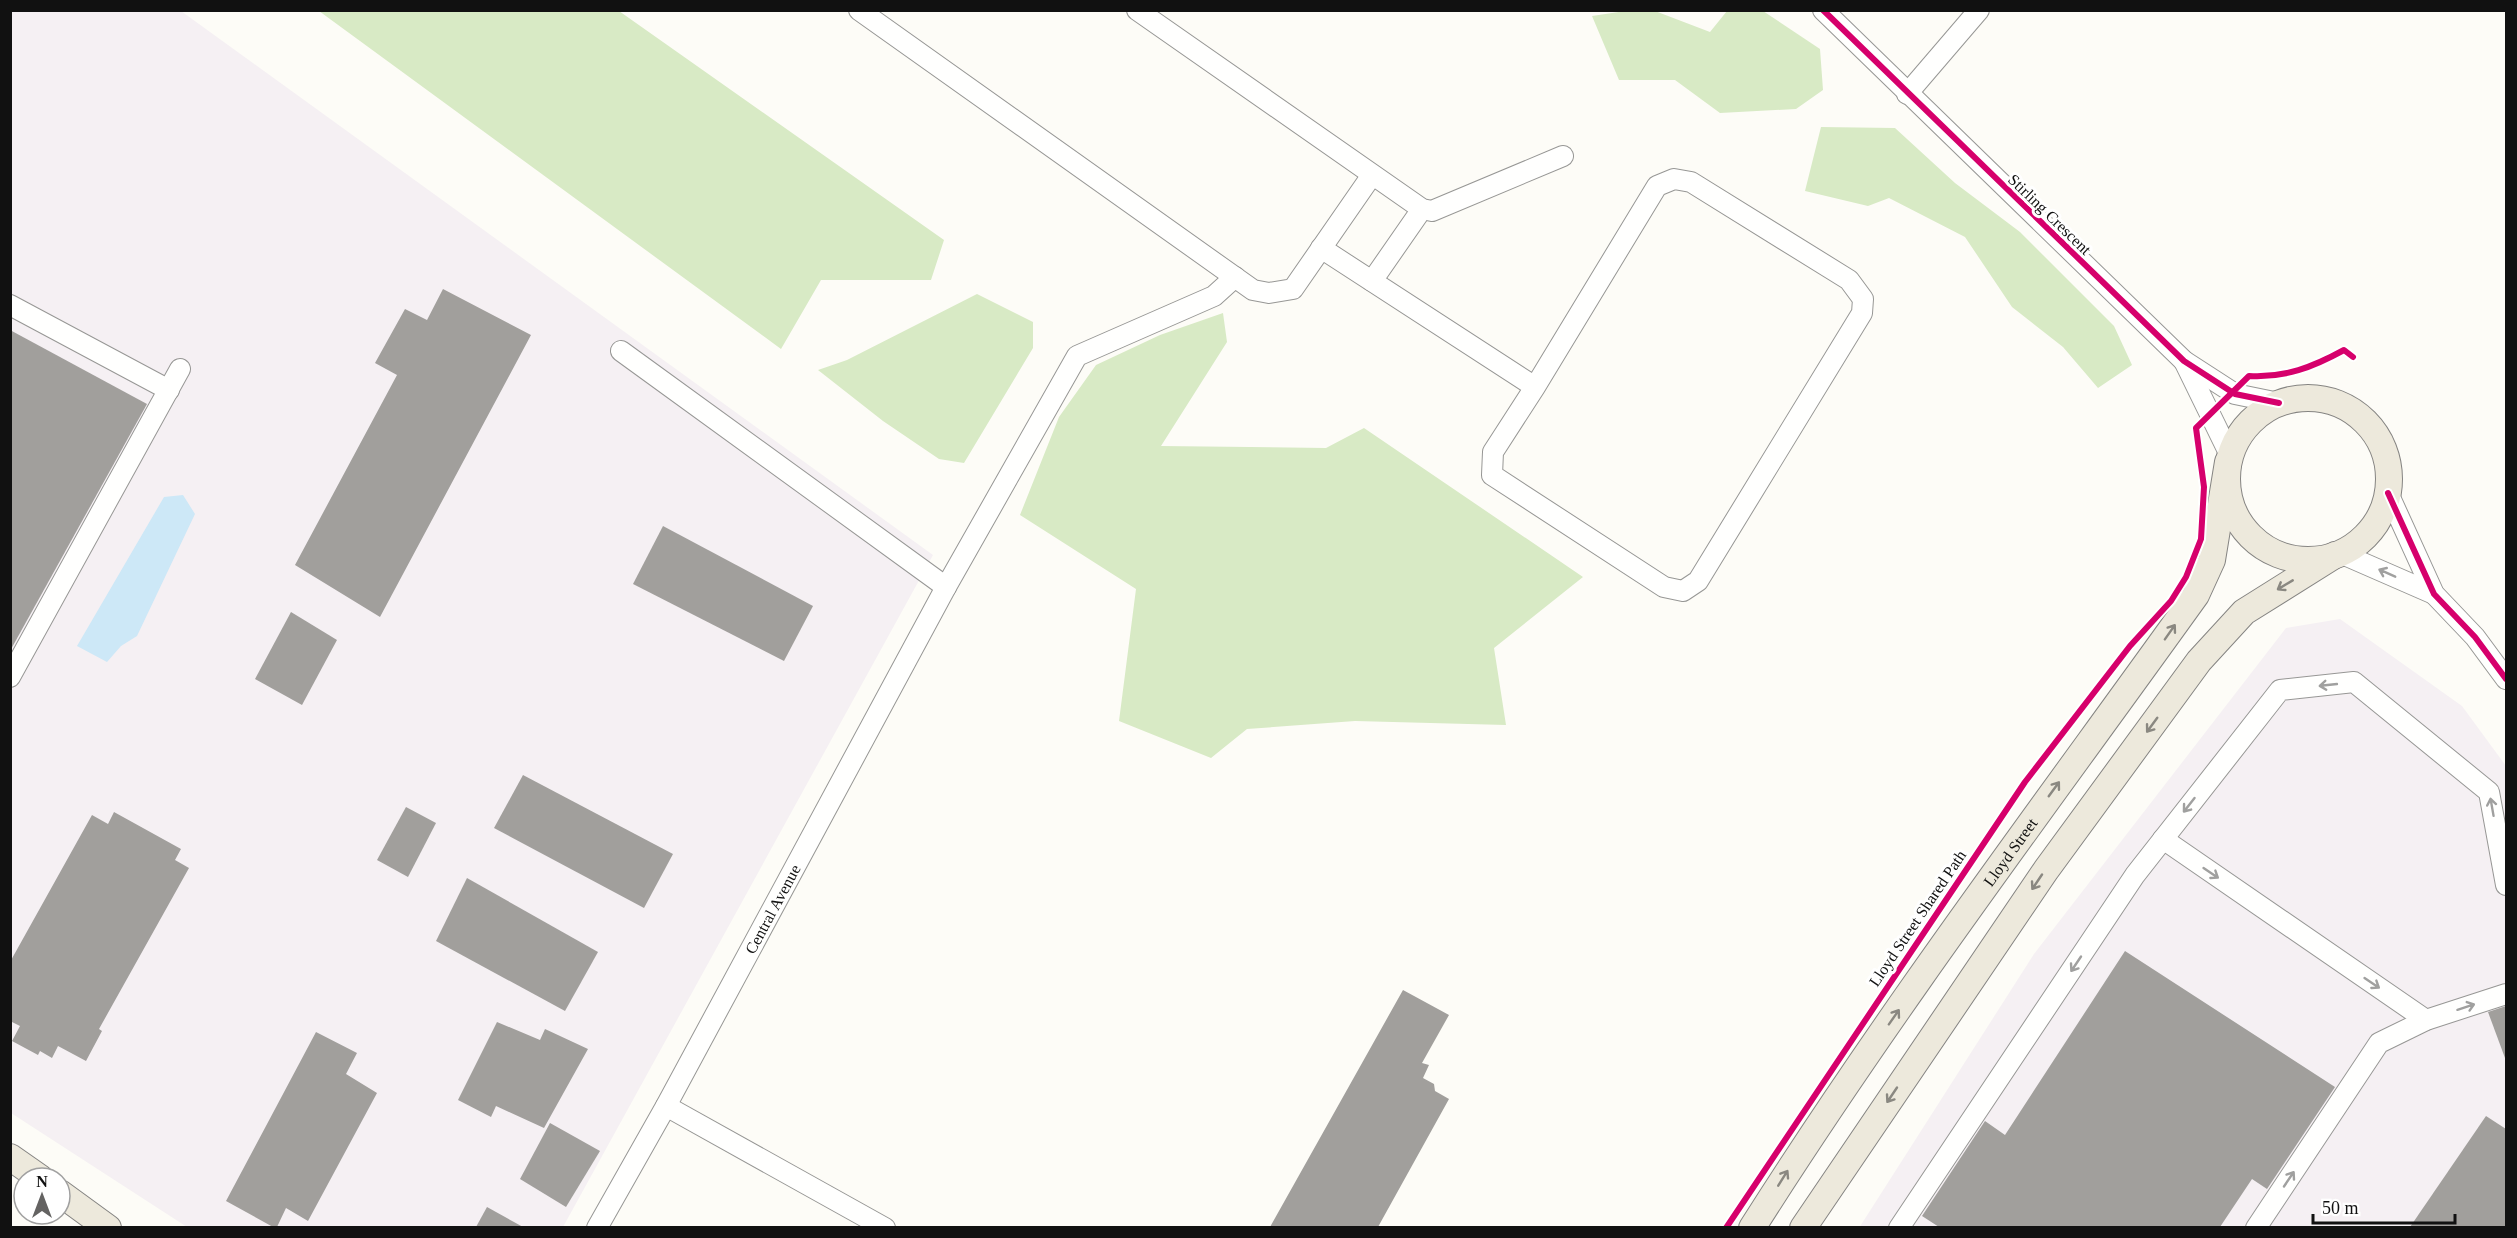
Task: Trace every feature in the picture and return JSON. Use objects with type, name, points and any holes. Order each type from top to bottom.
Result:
[{"type":"main road","points":[[1803,1227],[2046,870],[2199,661],[2244,612],[2357,543],[2372,529],[2382,512],[2388,493],[2387,458],[2378,438],[2365,420],[2347,408],[2326,400],[2304,398],[2279,403],[2250,422],[2238,437],[2229,459],[2227,487],[2233,510],[2246,531],[2264,547],[2287,557],[2303,559],[2338,554]]},
{"type":"main road","name":"Lloyd Street","points":[[1752,1227],[1790,1168],[2009,850],[2196,595],[2212,560],[2229,459]]},
{"type":"main road","points":[[10,1157],[23,1166]]},
{"type":"main road","points":[[72,1202],[108,1227]]},
{"type":"street","points":[[859,10],[1253,290],[1269,293],[1293,289],[1372,175]]},
{"type":"street","points":[[1137,10],[1422,209],[1432,211],[1563,156]]},
{"type":"street","name":"Stirling Crescent","points":[[1823,10],[2184,362],[2235,394],[2279,403]]},
{"type":"street","points":[[1907,94],[1979,10]]},
{"type":"street","points":[[1674,179],[1691,182],[1849,280],[1863,299],[1862,313],[1698,581],[1683,591],[1664,587],[1492,475],[1493,452],[1535,387],[1657,186],[1674,179]]},
{"type":"street","points":[[1372,280],[1422,209]]},
{"type":"street","points":[[1321,248],[1535,387]]},
{"type":"street","name":"Central Avenue","points":[[597,1227],[666,1106],[946,587],[1077,356],[1214,296],[1235,277]]},
{"type":"street","points":[[10,304],[169,390]]},
{"type":"street","points":[[621,351],[946,587]]},
{"type":"street","name":"Stirling Crescent","points":[[2184,362],[2229,459]]},
{"type":"street","points":[[10,677],[180,369]]},
{"type":"street","points":[[2388,493],[2434,594],[2475,637],[2506,679]]},
{"type":"street","points":[[2338,554],[2434,594]]},
{"type":"street","points":[[1899,1227],[2135,875],[2280,690],[2354,682],[2489,792],[2506,885]]},
{"type":"street","points":[[2163,839],[2426,1020]]},
{"type":"street","points":[[2256,1227],[2379,1043],[2426,1020],[2506,994]]},
{"type":"street","points":[[666,1106],[885,1227]]},
{"type":"shaded area","points":[[10,11],[181,11],[933,555],[563,1227],[187,1227],[11,1113]]},
{"type":"shaded area","points":[[2340,619],[2462,706],[2506,766],[2506,1227],[1859,1228],[2034,954],[2286,628]]},
{"type":"green space","points":[[1632,10],[1655,11],[1710,32],[1727,11],[1763,11],[1820,49],[1823,90],[1796,109],[1720,113],[1675,80],[1619,80],[1592,16]]},
{"type":"green space","points":[[319,11],[619,11],[944,240],[931,280],[821,280],[781,349]]},
{"type":"green space","points":[[1821,127],[1895,128],[1955,183],[2020,232],[2114,326],[2132,365],[2098,388],[2063,347],[2012,307],[1965,237],[1889,198],[1868,206],[1805,191]]},
{"type":"green space","points":[[977,294],[1033,322],[1033,348],[964,463],[939,459],[883,421],[818,370],[847,360]]},
{"type":"green space","points":[[1223,313],[1227,342],[1161,446],[1326,448],[1364,428],[1583,577],[1494,648],[1506,725],[1355,721],[1247,729],[1211,758],[1119,721],[1136,589],[1020,515],[1059,417],[1096,365],[1160,335]]},
{"type":"water","points":[[183,495],[195,514],[137,636],[121,646],[107,662],[77,646],[164,497]]},
{"type":"building","points":[[443,289],[531,335],[380,617],[295,565],[397,375],[375,363],[405,309],[427,320]]},
{"type":"building","points":[[10,330],[147,404],[10,651]]},
{"type":"building","points":[[663,526],[813,606],[784,661],[633,584]]},
{"type":"building","points":[[291,612],[337,640],[302,705],[255,679]]},
{"type":"building","points":[[523,775],[673,854],[644,908],[494,828]]},
{"type":"building","points":[[406,807],[436,823],[408,877],[377,860]]},
{"type":"building","points":[[114,812],[181,849],[175,860],[189,868],[99,1029],[102,1031],[86,1061],[58,1046],[52,1058],[40,1051],[38,1055],[12,1041],[20,1026],[10,1021],[10,962],[92,815],[108,824]]},
{"type":"building","points":[[467,878],[598,952],[565,1011],[436,941]]},
{"type":"building","points":[[2125,951],[2335,1087],[2267,1189],[2252,1179],[2220,1227],[1939,1227],[1922,1216],[1985,1121],[2005,1135]]},
{"type":"building","points":[[1403,990],[1449,1015],[1422,1063],[1429,1065],[1423,1078],[1434,1084],[1435,1091],[1449,1099],[1378,1227],[1270,1227]]},
{"type":"building","points":[[2506,1006],[2506,1058],[2505,1058],[2488,1012]]},
{"type":"building","points":[[497,1022],[540,1040],[545,1029],[588,1049],[544,1128],[496,1106],[491,1117],[458,1100]]},
{"type":"building","points":[[316,1032],[357,1053],[346,1074],[377,1093],[308,1221],[286,1208],[277,1227],[273,1227],[226,1201]]},
{"type":"building","points":[[2486,1116],[2506,1129],[2506,1227],[2410,1227]]},
{"type":"building","points":[[550,1123],[600,1151],[566,1207],[520,1179]]},
{"type":"building","points":[[487,1207],[523,1227],[476,1227]]},
{"type":"cycle path","points":[[1823,10],[2184,361],[2235,394],[2279,403]]},
{"type":"cycle path","name":"Lloyd Street Shared Path","points":[[1726,1228],[2025,782],[2130,646],[2171,601],[2186,577],[2201,539],[2204,487],[2196,428],[2249,376],[2275,375],[2298,370],[2321,362],[2344,350],[2353,357]]},
{"type":"cycle path","points":[[2388,493],[2434,594],[2475,637],[2506,679]]}]
